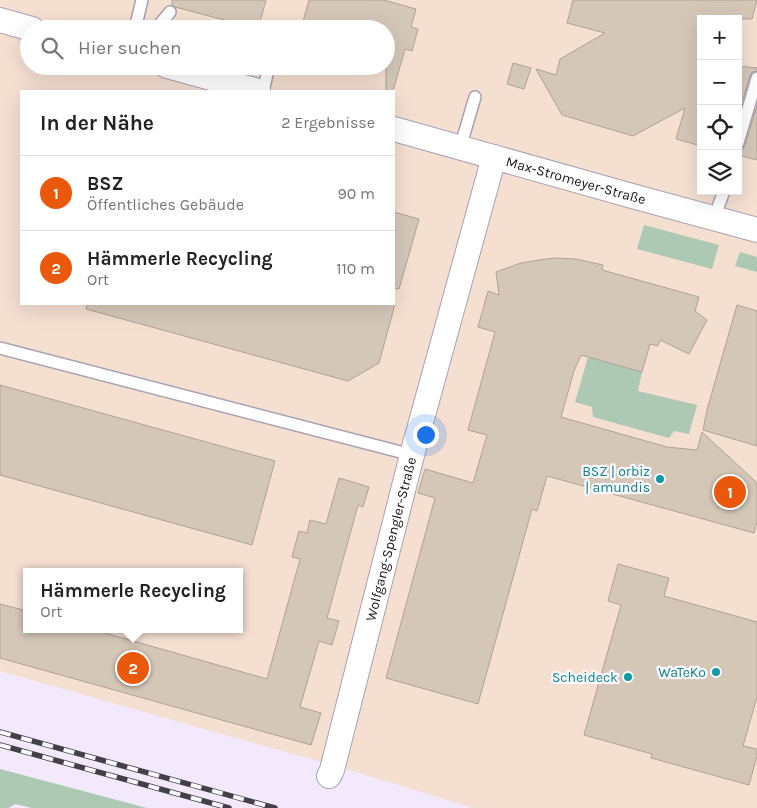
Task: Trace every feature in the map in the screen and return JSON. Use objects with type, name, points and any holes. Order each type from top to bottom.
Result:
[{"type":"street","points":[[0,20],[20,26]]},
{"type":"street","points":[[200,75],[254,90]]},
{"type":"street","name":"Max-Stromeyer-Straße","points":[[395,129],[757,230]]},
{"type":"street","name":"Wolfgang-Spengler-Straße","points":[[329,776],[412,455],[494,157]]},
{"type":"lane","points":[[137,20],[142,0]]},
{"type":"lane","points":[[163,20],[170,12]]},
{"type":"lane","points":[[262,90],[266,75]]},
{"type":"lane","points":[[742,129],[757,78]]},
{"type":"lane","points":[[460,148],[475,97]]},
{"type":"lane","points":[[714,218],[723,195]]},
{"type":"lane","points":[[0,348],[412,455]]},
{"type":"shaded area","points":[[0,0],[757,0],[757,808],[473,808],[356,772],[0,671]]},
{"type":"green space","points":[[644,225],[719,245],[712,269],[637,249]]},
{"type":"green space","points":[[740,252],[757,257],[757,272],[735,266]]},
{"type":"green space","points":[[588,357],[642,372],[638,391],[697,405],[689,434],[674,431],[669,438],[593,417],[592,407],[575,402]]},
{"type":"green space","points":[[0,769],[147,808],[32,808],[15,804],[9,808],[0,808]]},
{"type":"building","points":[[172,0],[266,0],[260,20],[224,20],[172,5]]},
{"type":"building","points":[[309,0],[384,0],[416,9],[411,27],[418,29],[412,51],[405,49],[393,90],[386,90],[386,75],[395,75],[395,20],[303,20]]},
{"type":"building","points":[[573,0],[757,0],[752,19],[742,19],[742,15],[697,15],[697,145],[676,139],[685,108],[633,136],[562,115],[536,69],[556,75],[560,59],[605,33],[567,23]]},
{"type":"building","points":[[513,63],[531,68],[524,89],[507,84]]},
{"type":"building","points":[[742,66],[757,68],[757,71],[752,72],[742,102]]},
{"type":"building","points":[[757,105],[757,160],[742,156],[742,149]]},
{"type":"building","points":[[395,212],[419,219],[399,289],[395,288]]},
{"type":"building","points":[[553,258],[576,259],[603,265],[602,270],[699,297],[695,311],[707,320],[689,354],[660,340],[658,346],[650,344],[642,372],[581,355],[574,371],[561,417],[667,447],[697,450],[702,432],[756,482],[757,522],[754,533],[547,476],[537,511],[532,509],[478,704],[386,678],[435,498],[418,493],[425,469],[473,483],[487,435],[468,430],[495,332],[478,327],[488,291],[499,295],[496,272],[521,263]]},
{"type":"building","points":[[87,305],[395,305],[379,363],[348,381],[86,309]]},
{"type":"building","points":[[737,305],[757,311],[757,446],[703,430]]},
{"type":"building","points":[[0,385],[275,461],[252,545],[0,475]]},
{"type":"building","points":[[339,478],[369,487],[363,507],[358,505],[327,618],[339,621],[332,645],[319,641],[300,707],[321,713],[311,745],[0,658],[0,604],[23,610],[23,633],[105,633],[267,679],[300,559],[292,557],[299,531],[307,533],[310,520],[326,524]]},
{"type":"building","points":[[618,564],[669,578],[664,596],[757,622],[757,697],[743,746],[757,749],[757,756],[749,785],[651,758],[652,754],[584,735],[621,605],[608,601]]},
{"type":"railway","points":[[0,732],[275,808]]},
{"type":"railway","points":[[0,745],[229,808]]},
{"type":"place","name":"BSZ | orbiz | amundis","points":[[660,479]]},
{"type":"place","name":"BSZ","points":[[730,492]]},
{"type":"place","name":"Hämmerle Recycling","points":[[133,668]]},
{"type":"place","name":"WaTeKo","points":[[716,672]]},
{"type":"place","name":"Scheideck","points":[[628,677]]}]
